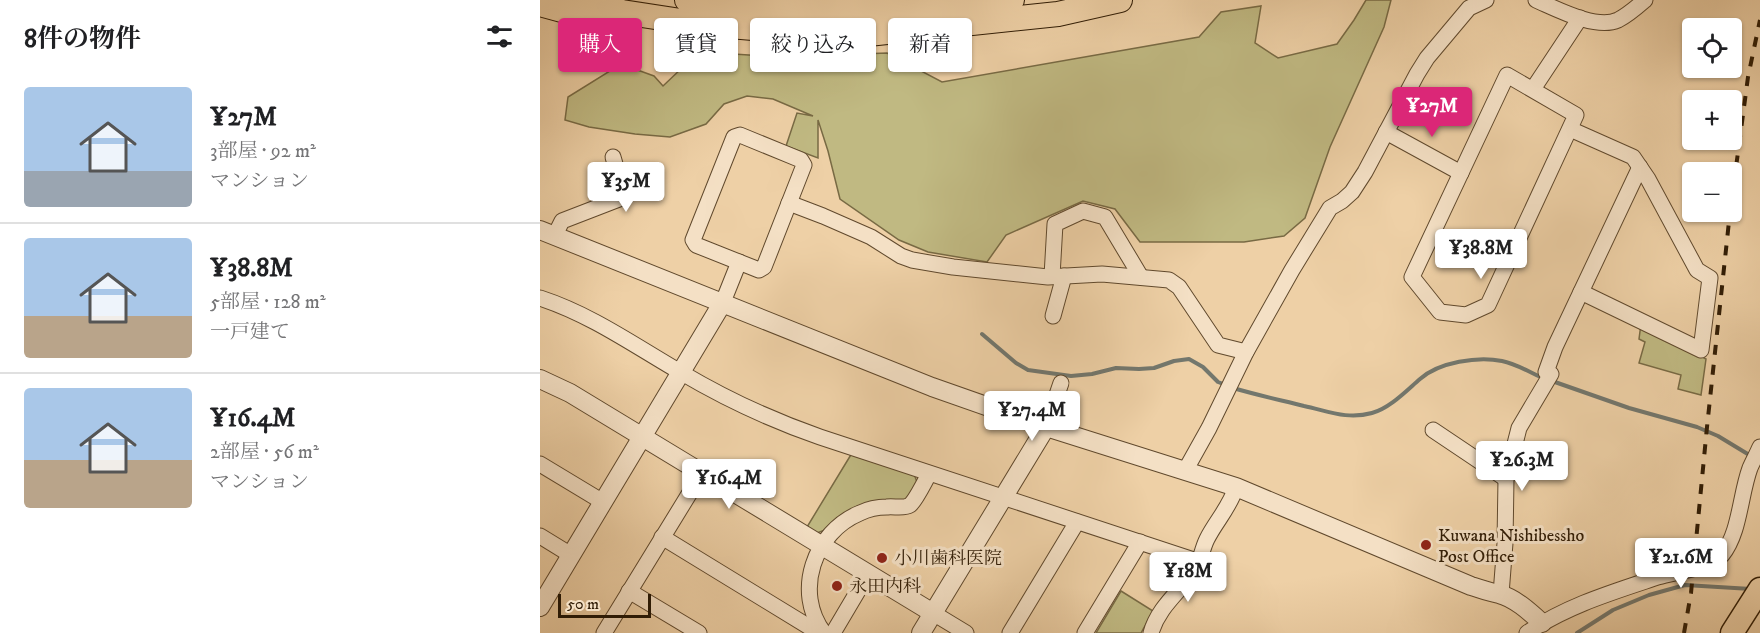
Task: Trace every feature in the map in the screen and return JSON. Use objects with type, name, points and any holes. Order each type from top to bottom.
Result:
[{"type":"highway","points":[[574,0],[622,12],[661,18]]},
{"type":"highway","points":[[687,0],[815,12],[891,11],[1012,0]]},
{"type":"highway","points":[[738,27],[868,34],[1058,14],[1120,0]]},
{"type":"highway","points":[[540,4],[591,18],[654,28]]},
{"type":"main road","points":[[1732,633],[1757,599]]},
{"type":"street","points":[[1185,471],[1246,352],[1330,208],[1352,192],[1365,172],[1427,58],[1469,8],[1486,0]]},
{"type":"street","points":[[1536,0],[1580,18],[1600,23],[1621,19],[1635,3]]},
{"type":"street","points":[[1533,89],[1580,18]]},
{"type":"street","points":[[1507,75],[1533,89],[1576,115],[1488,305],[1466,315],[1440,312],[1412,277],[1507,75]]},
{"type":"street","points":[[1570,129],[1632,158],[1640,167],[1697,270],[1710,278],[1701,350],[1581,292]]},
{"type":"street","points":[[1386,132],[1461,173]]},
{"type":"street","points":[[741,135],[801,160],[804,165],[789,203],[764,267],[759,270],[696,245],[693,240],[734,137],[741,135]]},
{"type":"street","points":[[613,157],[622,188],[619,199],[562,221],[547,233],[932,387],[1046,428],[1236,487],[1471,586],[1490,593],[1501,594],[1530,611],[1535,628],[1570,608],[1661,576],[1692,569],[1721,557],[1731,539],[1751,466],[1759,450]]},
{"type":"street","points":[[1501,594],[1506,479],[1519,428],[1548,377],[1555,347],[1640,167]]},
{"type":"street","points":[[789,203],[871,237],[912,260],[953,267],[1058,276],[1102,274],[1169,280],[1175,283],[1218,345],[1246,352]]},
{"type":"street","points":[[1053,316],[1058,276],[1055,224],[1083,211],[1105,217],[1141,276]]},
{"type":"street","points":[[540,607],[723,302],[739,262]]},
{"type":"street","points":[[540,298],[601,324],[732,402],[783,424],[1200,562]]},
{"type":"street","points":[[540,379],[570,393],[966,633]]},
{"type":"street","points":[[921,633],[1046,428],[1060,383]]},
{"type":"street","points":[[1433,430],[1506,479]]},
{"type":"street","points":[[540,464],[603,502]]},
{"type":"street","points":[[604,633],[702,473]]},
{"type":"street","points":[[824,633],[814,614],[810,591],[812,565],[822,545],[836,528],[860,512],[885,507],[907,507],[912,504],[929,474]]},
{"type":"street","points":[[1150,633],[1154,622],[1170,598],[1200,562],[1206,540],[1233,498],[1236,487]]},
{"type":"street","points":[[1010,633],[1077,522]]},
{"type":"street","points":[[540,536],[571,555]]},
{"type":"street","points":[[662,537],[819,633]]},
{"type":"street","points":[[1085,633],[1140,542]]},
{"type":"street","points":[[833,633],[868,574]]},
{"type":"street","points":[[629,591],[699,633]]},
{"type":"shaded area","points":[[1366,0],[1391,0],[1384,27],[1330,147],[1305,218],[1284,236],[1244,242],[1140,242],[1115,209],[1083,201],[1006,235],[987,262],[928,252],[899,240],[840,199],[818,120],[818,158],[786,146],[797,113],[813,116],[773,99],[747,96],[724,104],[706,124],[670,137],[589,127],[565,120],[568,97],[608,72],[642,72],[654,76],[663,86],[678,72],[738,72],[738,54],[750,55],[750,72],[876,72],[876,53],[887,53],[888,72],[923,72],[942,82],[1199,37],[1221,12],[1261,6],[1255,43],[1278,58],[1337,44]]},
{"type":"shaded area","points":[[1641,324],[1706,359],[1701,395],[1678,389],[1681,375],[1639,363],[1645,342],[1639,339]]},
{"type":"shaded area","points":[[852,453],[914,474],[917,482],[907,499],[817,533],[807,527]]},
{"type":"shaded area","points":[[1121,591],[1153,611],[1141,633],[1096,633]]},
{"type":"waterway","points":[[982,334],[1016,363],[1028,370],[1071,376],[1116,368],[1154,368],[1189,359],[1203,367],[1218,382],[1226,385]]},
{"type":"waterway","points":[[1233,388],[1354,416],[1379,411],[1398,399],[1428,373],[1459,362],[1482,359],[1502,361],[1519,366],[1545,379]]},
{"type":"waterway","points":[[1552,381],[1629,408],[1697,427],[1718,436],[1751,456]]},
{"type":"waterway","points":[[1577,633],[1613,610],[1649,595],[1685,585],[1751,589]]},
{"type":"railway","points":[[1737,162],[1748,77],[1760,20]]},
{"type":"railway","points":[[1684,633],[1691,593],[1729,222]]},
{"type":"place","name":"Kuwana Nishibessho Post Office","points":[[1426,545]]},
{"type":"place","name":"小川歯科医院","points":[[882,558]]},
{"type":"place","name":"永田内科","points":[[837,586]]}]
